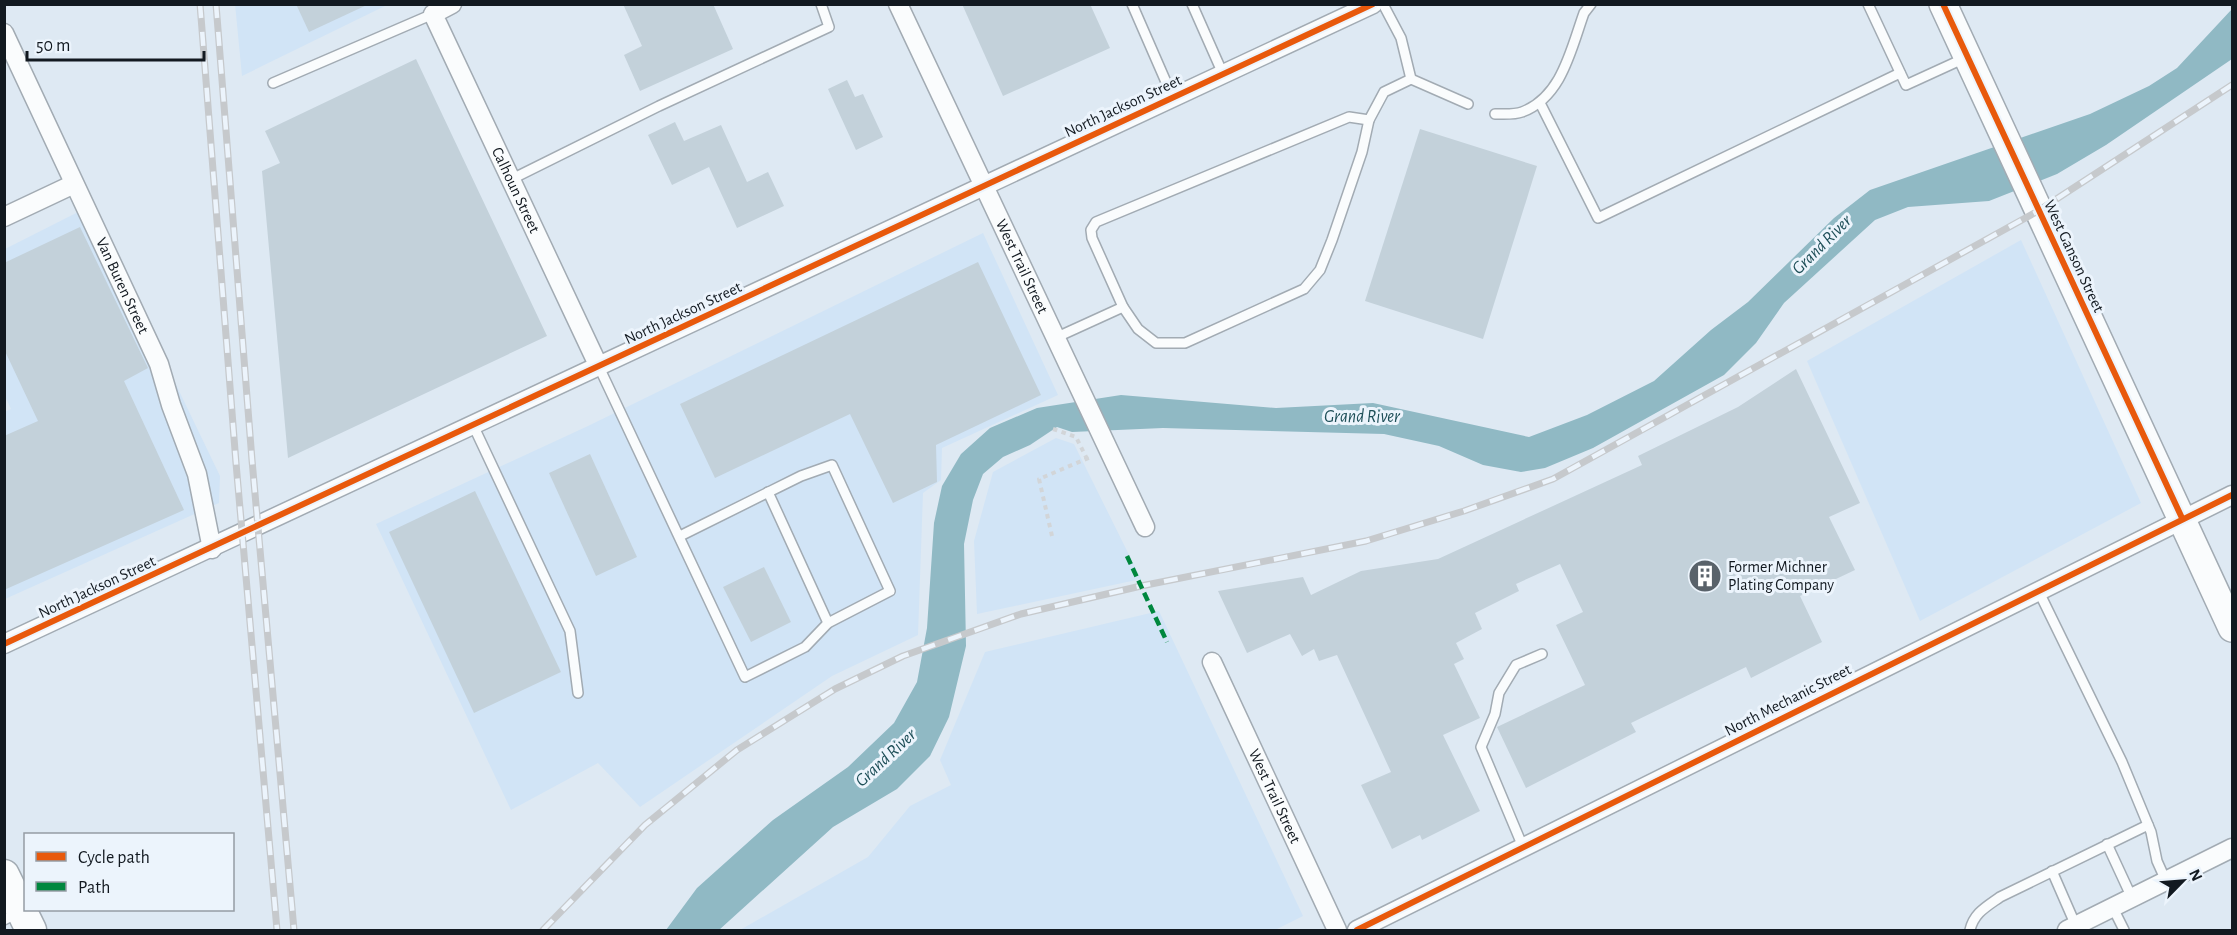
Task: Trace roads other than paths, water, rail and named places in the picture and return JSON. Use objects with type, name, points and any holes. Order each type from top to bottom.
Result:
[{"type":"main road","points":[[4,875],[19,920]]},
{"type":"street","points":[[433,14],[452,4]]},
{"type":"street","name":"West Trail Street","points":[[898,4],[1145,527]]},
{"type":"street","name":"North Jackson Street","points":[[4,644],[212,549],[1373,4]]},
{"type":"street","name":"West Ganson Street","points":[[1943,4],[2232,628]]},
{"type":"street","name":"Calhoun Street","points":[[433,14],[599,367]]},
{"type":"street","name":"Van Buren Street","points":[[4,33],[159,364],[171,405],[197,474],[212,549]]},
{"type":"street","points":[[4,217],[74,184]]},
{"type":"street","name":"North Mechanic Street","points":[[1357,930],[2232,495]]},
{"type":"street","name":"West Trail Street","points":[[1212,662],[1337,930]]},
{"type":"street","points":[[2072,928],[2232,848]]},
{"type":"lane","points":[[510,180],[829,27],[821,4]]},
{"type":"lane","points":[[1132,4],[1173,98]]},
{"type":"lane","points":[[1192,4],[1223,74]]},
{"type":"lane","points":[[1383,4],[1401,38],[1411,80]]},
{"type":"lane","points":[[1495,114],[1520,113],[1540,103],[1555,87],[1584,13],[1591,4]]},
{"type":"lane","points":[[1868,4],[1906,86],[1967,57]]},
{"type":"lane","points":[[273,82],[433,14]]},
{"type":"lane","points":[[1540,103],[1598,218],[1900,73]]},
{"type":"lane","points":[[1369,120],[1348,117],[1096,222],[1091,230],[1092,238],[1123,307],[1138,329],[1156,343],[1185,343],[1304,289],[1320,270],[1362,152],[1369,120],[1384,92],[1411,80],[1468,104]]},
{"type":"lane","points":[[1055,338],[1123,307]]},
{"type":"lane","points":[[599,367],[745,677],[805,646],[828,624],[890,591],[832,465],[801,476],[680,536]]},
{"type":"lane","points":[[473,425],[570,631],[578,693]]},
{"type":"lane","points":[[768,492],[828,624]]},
{"type":"lane","points":[[2038,590],[2148,825],[2157,861],[2166,881]]},
{"type":"lane","points":[[1523,847],[1481,747],[1495,714],[1499,693],[1516,665],[1542,654]]},
{"type":"lane","points":[[1970,930],[1972,920],[1980,910],[2052,871],[2148,825]]},
{"type":"lane","points":[[2107,844],[2132,898]]},
{"type":"lane","points":[[2052,871],[2072,928]]},
{"type":"lane","points":[[2113,908],[2124,930]]},
{"type":"water","name":"Grand River","points":[[2232,9],[2232,59],[2106,145],[2057,174],[1989,201],[1908,207],[1875,220],[1784,303],[1756,343],[1724,375],[1593,448],[1545,468],[1521,472],[1483,465],[1439,446],[1384,434],[1163,428],[1072,432],[1057,427],[1030,445],[1003,457],[983,474],[973,500],[964,544],[966,646],[949,717],[930,756],[897,789],[833,827],[719,930],[666,930],[697,888],[773,820],[848,767],[894,723],[917,682],[927,628],[934,523],[942,486],[961,454],[990,428],[1037,408],[1121,395],[1276,408],[1373,403],[1529,437],[1587,415],[1654,381],[1711,330],[1748,302],[1834,218],[1870,190],[2090,114],[2149,86],[2177,68]]},
{"type":"railway","points":[[200,4],[236,463],[277,930]]},
{"type":"railway","points":[[216,4],[252,460],[294,930]]},
{"type":"railway","points":[[543,930],[645,825],[737,750],[835,689],[903,656],[1021,614],[1141,586],[1366,541],[1464,511],[1553,479],[2038,211],[2232,85]]},
{"type":"place","name":"Former Michner Plating Company","points":[[1705,576]]}]
